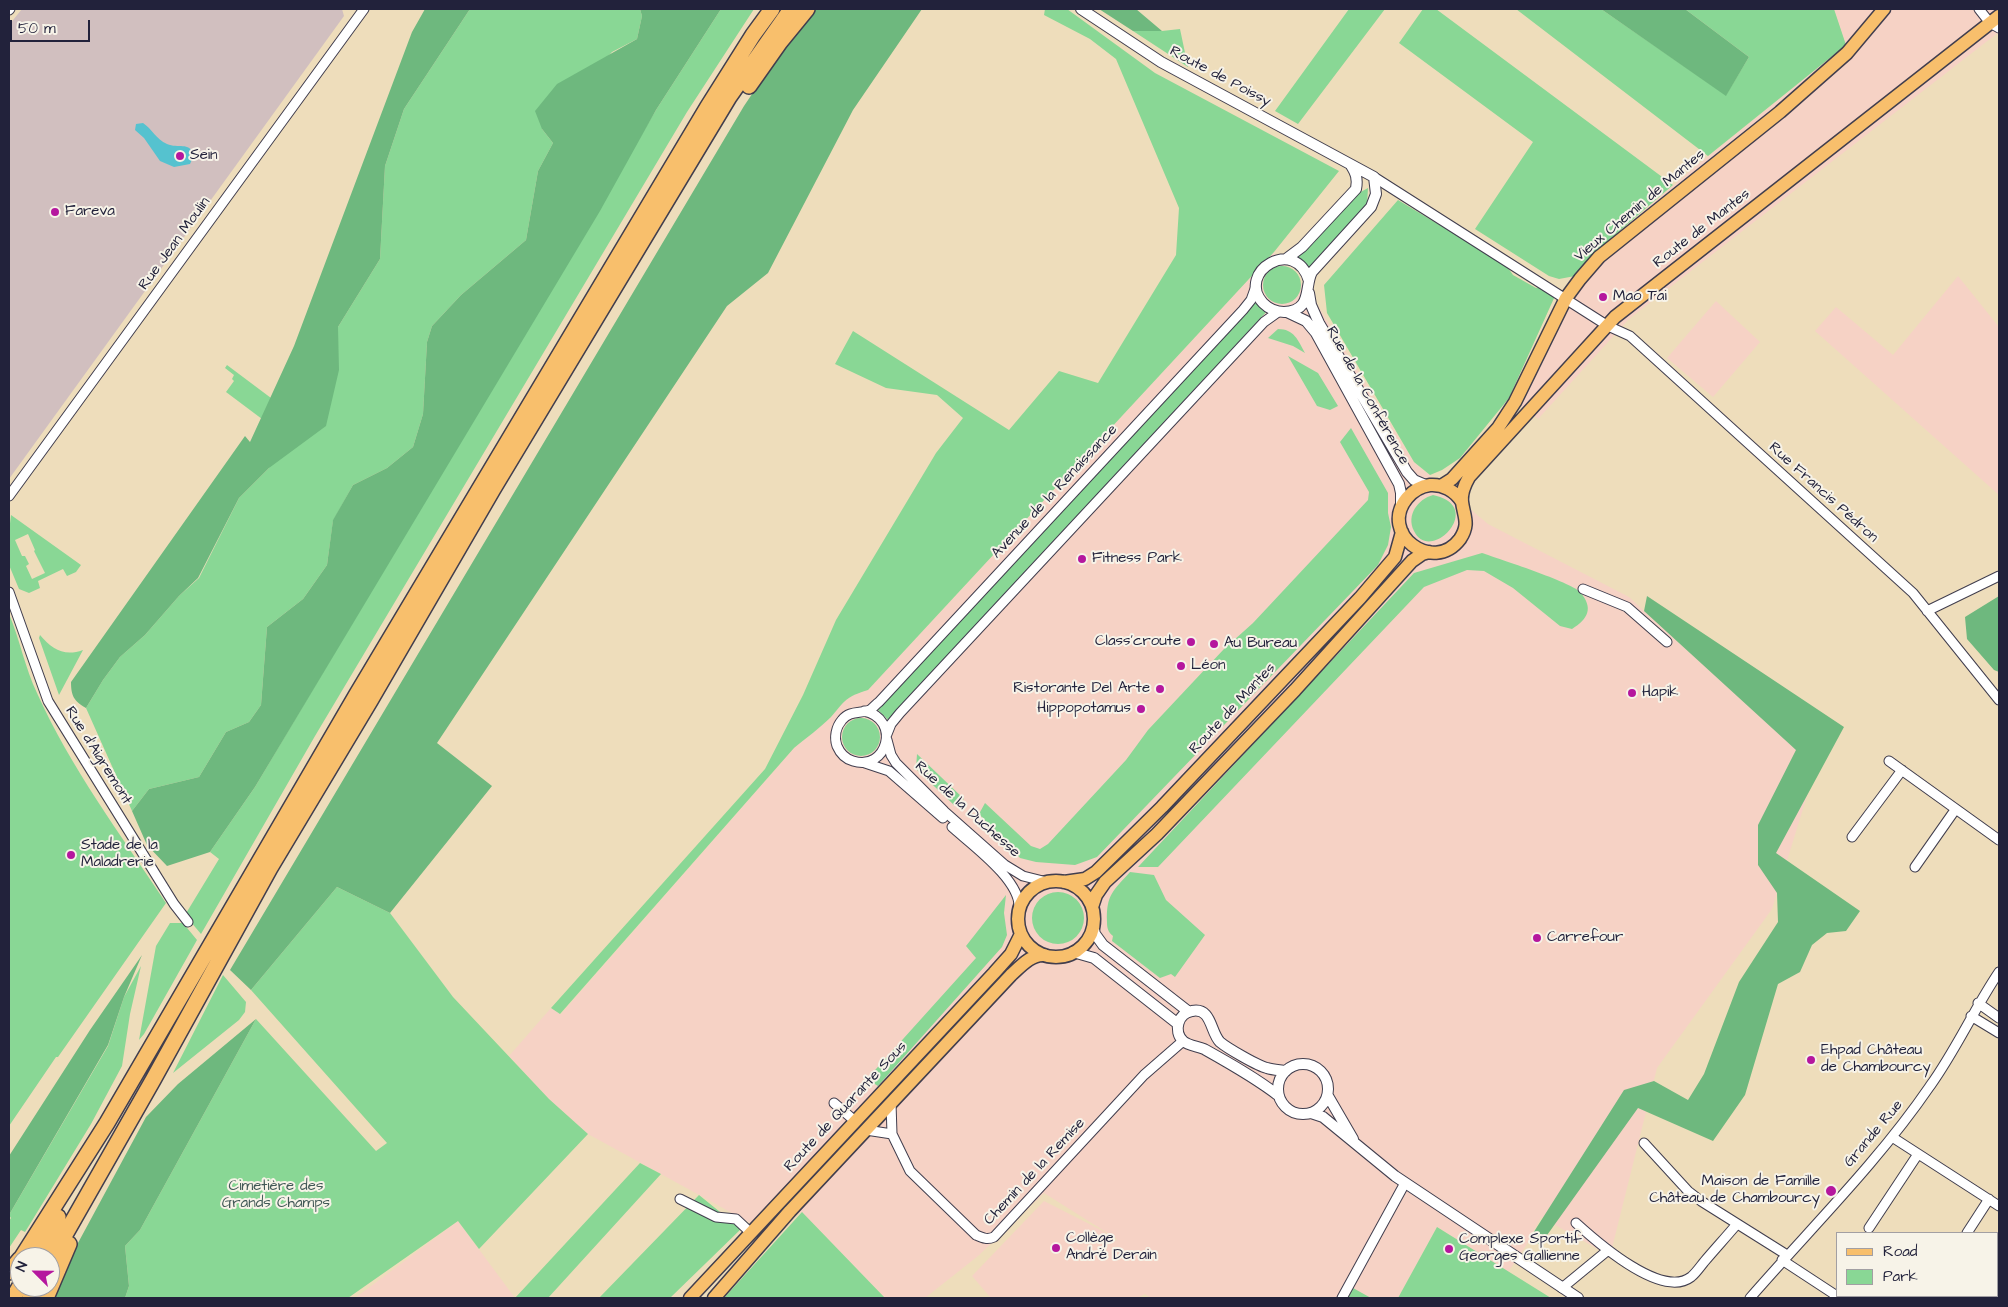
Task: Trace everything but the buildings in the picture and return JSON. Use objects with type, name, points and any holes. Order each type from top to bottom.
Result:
[{"type":"highway","points":[[28,1247],[107,1123],[482,483],[706,108],[772,9]]},
{"type":"highway","points":[[58,1247],[270,868],[370,702],[493,489],[708,132],[790,9]]},
{"type":"highway","points":[[708,132],[730,113],[780,42],[806,9]]},
{"type":"highway","points":[[41,1247],[107,1123]]},
{"type":"highway","points":[[46,1298],[74,1234],[123,1132]]},
{"type":"main road","name":"Vieux Chemin de Mantes","points":[[1442,486],[1452,479],[1498,428],[1515,402],[1566,298],[1599,258],[1780,112],[1847,54],[1884,9]]},
{"type":"main road","name":"Route de Mantes","points":[[1462,502],[1465,485],[1472,473],[1630,304],[1996,22]]},
{"type":"main road","points":[[1442,486],[1452,491],[1462,502],[1466,512],[1466,522],[1461,538],[1454,545],[1445,550],[1429,552],[1411,545],[1402,532],[1399,521],[1401,508],[1411,494],[1421,488],[1442,486]]},
{"type":"main road","name":"Route de Mantes","points":[[1064,882],[1085,879],[1096,872],[1162,808],[1360,598],[1395,557],[1402,532]]},
{"type":"main road","name":"Route de Mantes","points":[[1092,907],[1096,895],[1106,882],[1157,834],[1288,697],[1412,561],[1422,554],[1429,552]]},
{"type":"main road","points":[[710,1298],[1013,973],[1028,960],[1038,955],[1057,957],[1074,952],[1086,941],[1093,925],[1092,907],[1079,889],[1064,882],[1047,882],[1029,892],[1019,910],[1018,919],[1021,934],[1030,947],[1044,955]]},
{"type":"main road","name":"Route de Quarante Sous","points":[[690,1298],[1006,960],[1015,948],[1021,934]]},
{"type":"main road","points":[[714,1298],[749,1257]]},
{"type":"street","name":"Rue Jean Moulin","points":[[9,496],[364,9]]},
{"type":"street","name":"Route de Poissy","points":[[1081,9],[1161,62],[1374,177],[1608,326]]},
{"type":"street","points":[[1979,9],[1996,22]]},
{"type":"street","points":[[1282,312],[1267,307],[1261,300],[1257,284],[1260,272],[1277,260],[1286,259],[1302,247],[1356,189],[1356,172],[1349,164]]},
{"type":"street","points":[[887,737],[885,726],[880,719],[864,711],[852,713],[844,717],[837,727],[835,736],[838,748],[843,755],[855,762],[872,760],[880,755],[884,748],[892,724],[900,713],[1260,326],[1272,314],[1299,307],[1309,293],[1309,281],[1312,272],[1371,208],[1376,194],[1374,177]]},
{"type":"street","points":[[1286,259],[1301,266],[1309,281]]},
{"type":"street","name":"Avenue de la Renaissance","points":[[864,711],[870,710],[879,702],[1236,317],[1251,300],[1257,284]]},
{"type":"street","name":"Rue de la Conférence","points":[[1309,293],[1311,305],[1319,323],[1407,472],[1414,480],[1428,486]]},
{"type":"street","name":"Rue de la Conférence","points":[[1282,312],[1306,321],[1324,347],[1400,488],[1401,508]]},
{"type":"street","name":"Rue Francis Pédron","points":[[1608,326],[1630,336],[1913,593],[1999,700]]},
{"type":"street","points":[[1928,611],[1999,576]]},
{"type":"street","points":[[1583,589],[1627,607],[1667,642]]},
{"type":"street","name":"Rue d'Aigremont","points":[[9,592],[48,700],[174,904],[188,922]]},
{"type":"street","name":"Rue de la Duchesse","points":[[887,737],[891,755],[896,763],[978,842],[1014,872],[1035,880],[1047,882]]},
{"type":"street","points":[[1888,761],[1999,840]]},
{"type":"street","name":"Rue de la Duchesse","points":[[864,762],[889,771],[972,844],[1008,879],[1018,895],[1019,910]]},
{"type":"street","points":[[1852,837],[1902,770]]},
{"type":"street","points":[[1915,867],[1955,810]]},
{"type":"street","points":[[1093,925],[1095,934],[1103,945],[1189,1012]]},
{"type":"street","points":[[1074,952],[1094,958],[1178,1024]]},
{"type":"street","name":"Grande Rue","points":[[1750,1298],[1892,1137],[1931,1086],[1978,1003],[1999,972]]},
{"type":"street","points":[[1978,1003],[1999,1018]]},
{"type":"street","points":[[1279,1096],[1204,1050],[1183,1041],[1179,1034],[1178,1024],[1183,1015],[1199,1011],[1207,1016],[1215,1036],[1227,1047],[1262,1066],[1286,1071]]},
{"type":"street","points":[[1971,1016],[1999,1033]]},
{"type":"street","name":"Chemin de la Remise","points":[[891,1103],[892,1134],[910,1171],[976,1234],[989,1239],[994,1237],[1144,1075],[1183,1041]]},
{"type":"street","points":[[1328,1096],[1318,1110],[1311,1113],[1298,1114],[1291,1112],[1282,1102],[1279,1096],[1279,1083],[1286,1071],[1296,1065],[1302,1064],[1317,1068],[1327,1080],[1328,1096],[1358,1146]]},
{"type":"street","points":[[834,1103],[855,1121]]},
{"type":"street","points":[[1311,1113],[1323,1117],[1405,1183],[1578,1298]]},
{"type":"street","points":[[866,1130],[892,1134]]},
{"type":"street","points":[[1892,1137],[1999,1206]]},
{"type":"street","points":[[1644,1143],[1688,1191],[1701,1202],[1737,1224],[1836,1295]]},
{"type":"street","points":[[1869,1228],[1918,1154]]},
{"type":"street","points":[[1342,1298],[1405,1183]]},
{"type":"street","points":[[680,1199],[716,1217],[736,1219],[751,1233]]},
{"type":"street","points":[[1968,1232],[1989,1199]]},
{"type":"street","points":[[1576,1223],[1606,1250],[1666,1283],[1679,1282],[1691,1277],[1737,1224]]},
{"type":"street","points":[[1998,1247],[1999,1242]]},
{"type":"street","points":[[1562,1288],[1606,1250]]},
{"type":"shaded area","name":"Fareva","points":[[22,9],[342,9],[344,16],[9,479],[9,25]]},
{"type":"shaded area","points":[[1834,9],[1999,9],[1999,32],[1629,319],[1538,419],[1513,400],[1575,276],[1602,247],[1696,166],[1846,45]]},
{"type":"shaded area","points":[[1274,252],[1312,296],[1414,462],[1488,524],[1629,597],[1816,767],[1772,909],[1657,1068],[1610,1256],[1541,1217],[1527,1244],[1508,1272],[1437,1227],[1398,1298],[1371,1298],[1353,1289],[1348,1298],[1151,1298],[1145,1294],[1137,1298],[991,1298],[972,1276],[1044,1201],[1103,1231],[1116,1241],[1117,1239],[1044,1193],[978,1256],[925,1298],[885,1298],[802,1212],[752,1224],[588,1134],[549,1099],[509,1056],[551,1008],[561,1014],[794,748],[830,718],[842,702],[851,695],[868,690]]},
{"type":"shaded area","points":[[1958,276],[1999,327],[1999,495],[1815,331],[1836,307],[1893,355]]},
{"type":"shaded area","points":[[1716,301],[1760,342],[1713,397],[1667,358]]},
{"type":"shaded area","points":[[458,1221],[515,1298],[355,1298]]},
{"type":"green space","points":[[425,9],[470,9],[404,109],[385,166],[380,259],[338,327],[339,370],[326,426],[269,468],[239,498],[198,578],[179,596],[145,635],[120,657],[86,708],[74,698],[71,682],[245,436],[250,442],[294,346],[412,32]]},
{"type":"green space","points":[[470,9],[640,9],[642,16],[637,39],[612,52],[542,129],[553,143],[538,171],[526,240],[461,295],[432,326],[427,342],[423,414],[413,447],[387,468],[353,485],[333,521],[327,565],[303,599],[267,627],[261,705],[249,722],[226,732],[199,777],[149,789],[132,811],[86,708],[120,657],[145,635],[179,596],[199,578],[239,498],[269,468],[337,342],[338,327],[380,259],[385,166],[404,109]]},
{"type":"green space","points":[[640,9],[721,9],[656,110],[600,211],[255,787],[210,852],[167,866],[147,845],[132,811],[149,789],[199,777],[226,732],[249,722],[261,705],[267,627],[303,599],[327,565],[333,520],[353,485],[387,468],[413,447],[423,414],[427,342],[432,326],[461,295],[526,240],[538,171],[553,143],[542,129],[535,111],[557,84],[637,39],[642,16]]},
{"type":"green space","points":[[721,9],[754,9],[687,112],[315,736],[201,934],[185,915],[219,859],[210,852],[255,787],[656,110]]},
{"type":"green space","points":[[813,9],[922,9],[853,110],[768,273],[727,306],[437,743],[492,786],[390,913],[337,887],[251,990],[230,970],[744,106],[795,30]]},
{"type":"green space","points":[[1045,9],[1067,9],[1155,73],[1339,171],[1274,252],[868,690],[846,700],[827,721],[794,748],[560,1014],[551,1008],[765,769],[803,695],[836,620],[936,453],[963,418],[937,395],[886,388],[835,364],[853,331],[1009,430],[1059,371],[1098,383],[1176,255],[1179,208],[1116,59],[1090,39],[1044,15]]},
{"type":"green space","points":[[1099,9],[1136,9],[1162,31],[1133,31]]},
{"type":"green space","points":[[1349,9],[1385,9],[1298,124],[1275,111]]},
{"type":"green space","points":[[1423,9],[1436,9],[1673,185],[1602,246],[1575,276],[1559,279],[1549,276],[1475,229],[1533,142],[1399,43]]},
{"type":"green space","points":[[1516,9],[1601,9],[1726,95],[1749,57],[1685,9],[1834,9],[1846,45],[1708,156]]},
{"type":"green space","points":[[1601,9],[1685,9],[1749,57],[1726,96]]},
{"type":"green space","points":[[1180,29],[1188,67],[1133,31],[1162,31]]},
{"type":"green space","points":[[1368,188],[1367,205],[1310,268],[1298,257],[1357,194]]},
{"type":"green space","points":[[1398,200],[1506,265],[1513,275],[1536,288],[1542,286],[1555,296],[1509,398],[1460,458],[1442,470],[1430,475],[1414,462],[1327,313],[1324,285]]},
{"type":"green space","points":[[1282,266],[1295,272],[1301,285],[1295,298],[1282,304],[1269,298],[1263,285],[1269,272]]},
{"type":"green space","points":[[1258,299],[1269,309],[888,720],[878,710]]},
{"type":"green space","points":[[1278,329],[1292,333],[1305,353],[1293,346],[1268,338]]},
{"type":"green space","points":[[1288,356],[1318,373],[1338,406],[1330,410],[1317,406]]},
{"type":"green space","points":[[227,365],[271,398],[262,419],[226,392],[234,381],[232,379],[234,375],[225,368]]},
{"type":"green space","points":[[1351,428],[1388,493],[1388,513],[1391,527],[1388,545],[1378,565],[1097,857],[1075,865],[1036,862],[1020,858],[979,814],[985,803],[1031,846],[1040,849],[1048,844],[1126,760],[1148,730],[1224,649],[1253,623],[1368,500],[1369,492],[1340,442]]},
{"type":"green space","points":[[1433,495],[1448,501],[1455,510],[1455,520],[1450,530],[1441,537],[1431,541],[1422,540],[1414,531],[1411,519],[1418,504]]},
{"type":"green space","points":[[11,515],[81,565],[76,572],[67,576],[63,569],[38,581],[40,588],[29,593],[19,589],[9,565]],"holes":[[[28,534],[45,573],[32,579],[26,566],[29,564],[25,556],[22,556],[15,540]]]},
{"type":"green space","points":[[1482,553],[1550,577],[1574,588],[1580,592],[1587,603],[1588,608],[1585,617],[1572,629],[1560,626],[1513,588],[1484,571],[1467,570],[1424,587],[1158,867],[1138,867],[1414,573]]},
{"type":"green space","points":[[1647,596],[1844,727],[1776,853],[1860,911],[1846,931],[1827,933],[1812,945],[1800,972],[1778,984],[1745,1095],[1713,1141],[1638,1108],[1540,1245],[1530,1238],[1624,1090],[1654,1081],[1688,1100],[1704,1074],[1739,982],[1778,922],[1777,893],[1758,865],[1758,825],[1796,750],[1644,611]]},
{"type":"green space","points":[[1999,596],[1999,672],[1994,670],[1967,639],[1965,617]]},
{"type":"green space","name":"Stade de la Maladrerie","points":[[9,614],[33,683],[50,720],[80,774],[166,903],[9,1126]]},
{"type":"green space","points":[[40,635],[54,648],[64,652],[70,653],[83,650],[59,695],[39,638]]},
{"type":"green space","points":[[861,718],[874,724],[880,737],[874,750],[861,756],[848,750],[842,737],[848,724]]},
{"type":"green space","points":[[917,754],[964,799],[954,805],[916,769]]},
{"type":"green space","points":[[1130,872],[1154,875],[1166,900],[1205,935],[1175,977],[1171,974],[1160,978],[1112,941],[1113,936],[1107,924],[1109,899]]},
{"type":"green space","name":"Cimetière des Grands Champs","points":[[337,887],[390,913],[453,997],[549,1099],[588,1134],[479,1249],[458,1221],[348,1298],[125,1298],[129,1286],[125,1246],[140,1230],[256,1019],[376,1151],[387,1143],[251,990]]},
{"type":"green space","points":[[1053,892],[1063,892],[1072,896],[1080,904],[1084,918],[1080,932],[1072,940],[1063,944],[1053,944],[1044,940],[1036,932],[1032,923],[1032,913],[1036,904],[1044,896]]},
{"type":"green space","points":[[1006,895],[1004,913],[1007,935],[1002,947],[878,1086],[867,1079],[976,958],[966,946]]},
{"type":"green space","points":[[170,923],[183,923],[197,940],[139,1040],[156,946]]},
{"type":"green space","points":[[142,955],[124,997],[108,1045],[9,1215],[9,1156],[90,1030]]},
{"type":"green space","points":[[141,966],[130,1014],[122,1066],[91,1124],[30,1224],[25,1232],[21,1230],[9,1248],[9,1221],[11,1218],[9,1215],[108,1046],[124,997]]},
{"type":"green space","points":[[223,975],[246,1002],[245,1012],[239,1020],[173,1073]]},
{"type":"green space","points":[[256,1019],[140,1230],[125,1246],[129,1286],[125,1298],[53,1298],[60,1297],[60,1276],[146,1117],[178,1084]]},
{"type":"green space","points":[[640,1163],[661,1174],[548,1298],[515,1298]]},
{"type":"green space","points":[[699,1195],[741,1229],[670,1298],[599,1298]]},
{"type":"green space","points":[[802,1212],[885,1298],[724,1298]]},
{"type":"green space","name":"Complexe Sportif Georges Gallienne","points":[[1437,1227],[1551,1298],[1398,1298]]},
{"type":"green space","points":[[1353,1288],[1371,1298],[1348,1298]]},
{"type":"water","points":[[143,123],[167,144],[189,148],[194,155],[190,164],[174,167],[160,161],[144,138],[135,130],[136,124]]},
{"type":"place","name":"Sein","points":[[180,156]]},
{"type":"place","name":"Fareva","points":[[55,212]]},
{"type":"place","name":"Mao Tai","points":[[1603,297]]},
{"type":"place","name":"Fitness Park","points":[[1082,559]]},
{"type":"place","name":"Class'croute","points":[[1191,642]]},
{"type":"place","name":"Au Bureau","points":[[1214,644]]},
{"type":"place","name":"Léon","points":[[1181,666]]},
{"type":"place","name":"Ristorante Del Arte","points":[[1160,689]]},
{"type":"place","name":"Hapik","points":[[1632,693]]},
{"type":"place","name":"Hippopotamus","points":[[1141,709]]},
{"type":"place","name":"Stade de la Maladrerie","points":[[71,855]]},
{"type":"place","name":"Carrefour","points":[[1537,938]]},
{"type":"place","name":"Ehpad Château de Chambourcy","points":[[1811,1060]]},
{"type":"place","name":"Maison de Famille Château de Chambourcy","points":[[1831,1191]]},
{"type":"place","name":"Collège André Derain","points":[[1056,1248]]},
{"type":"place","name":"Complexe Sportif Georges Gallienne","points":[[1449,1249]]}]
